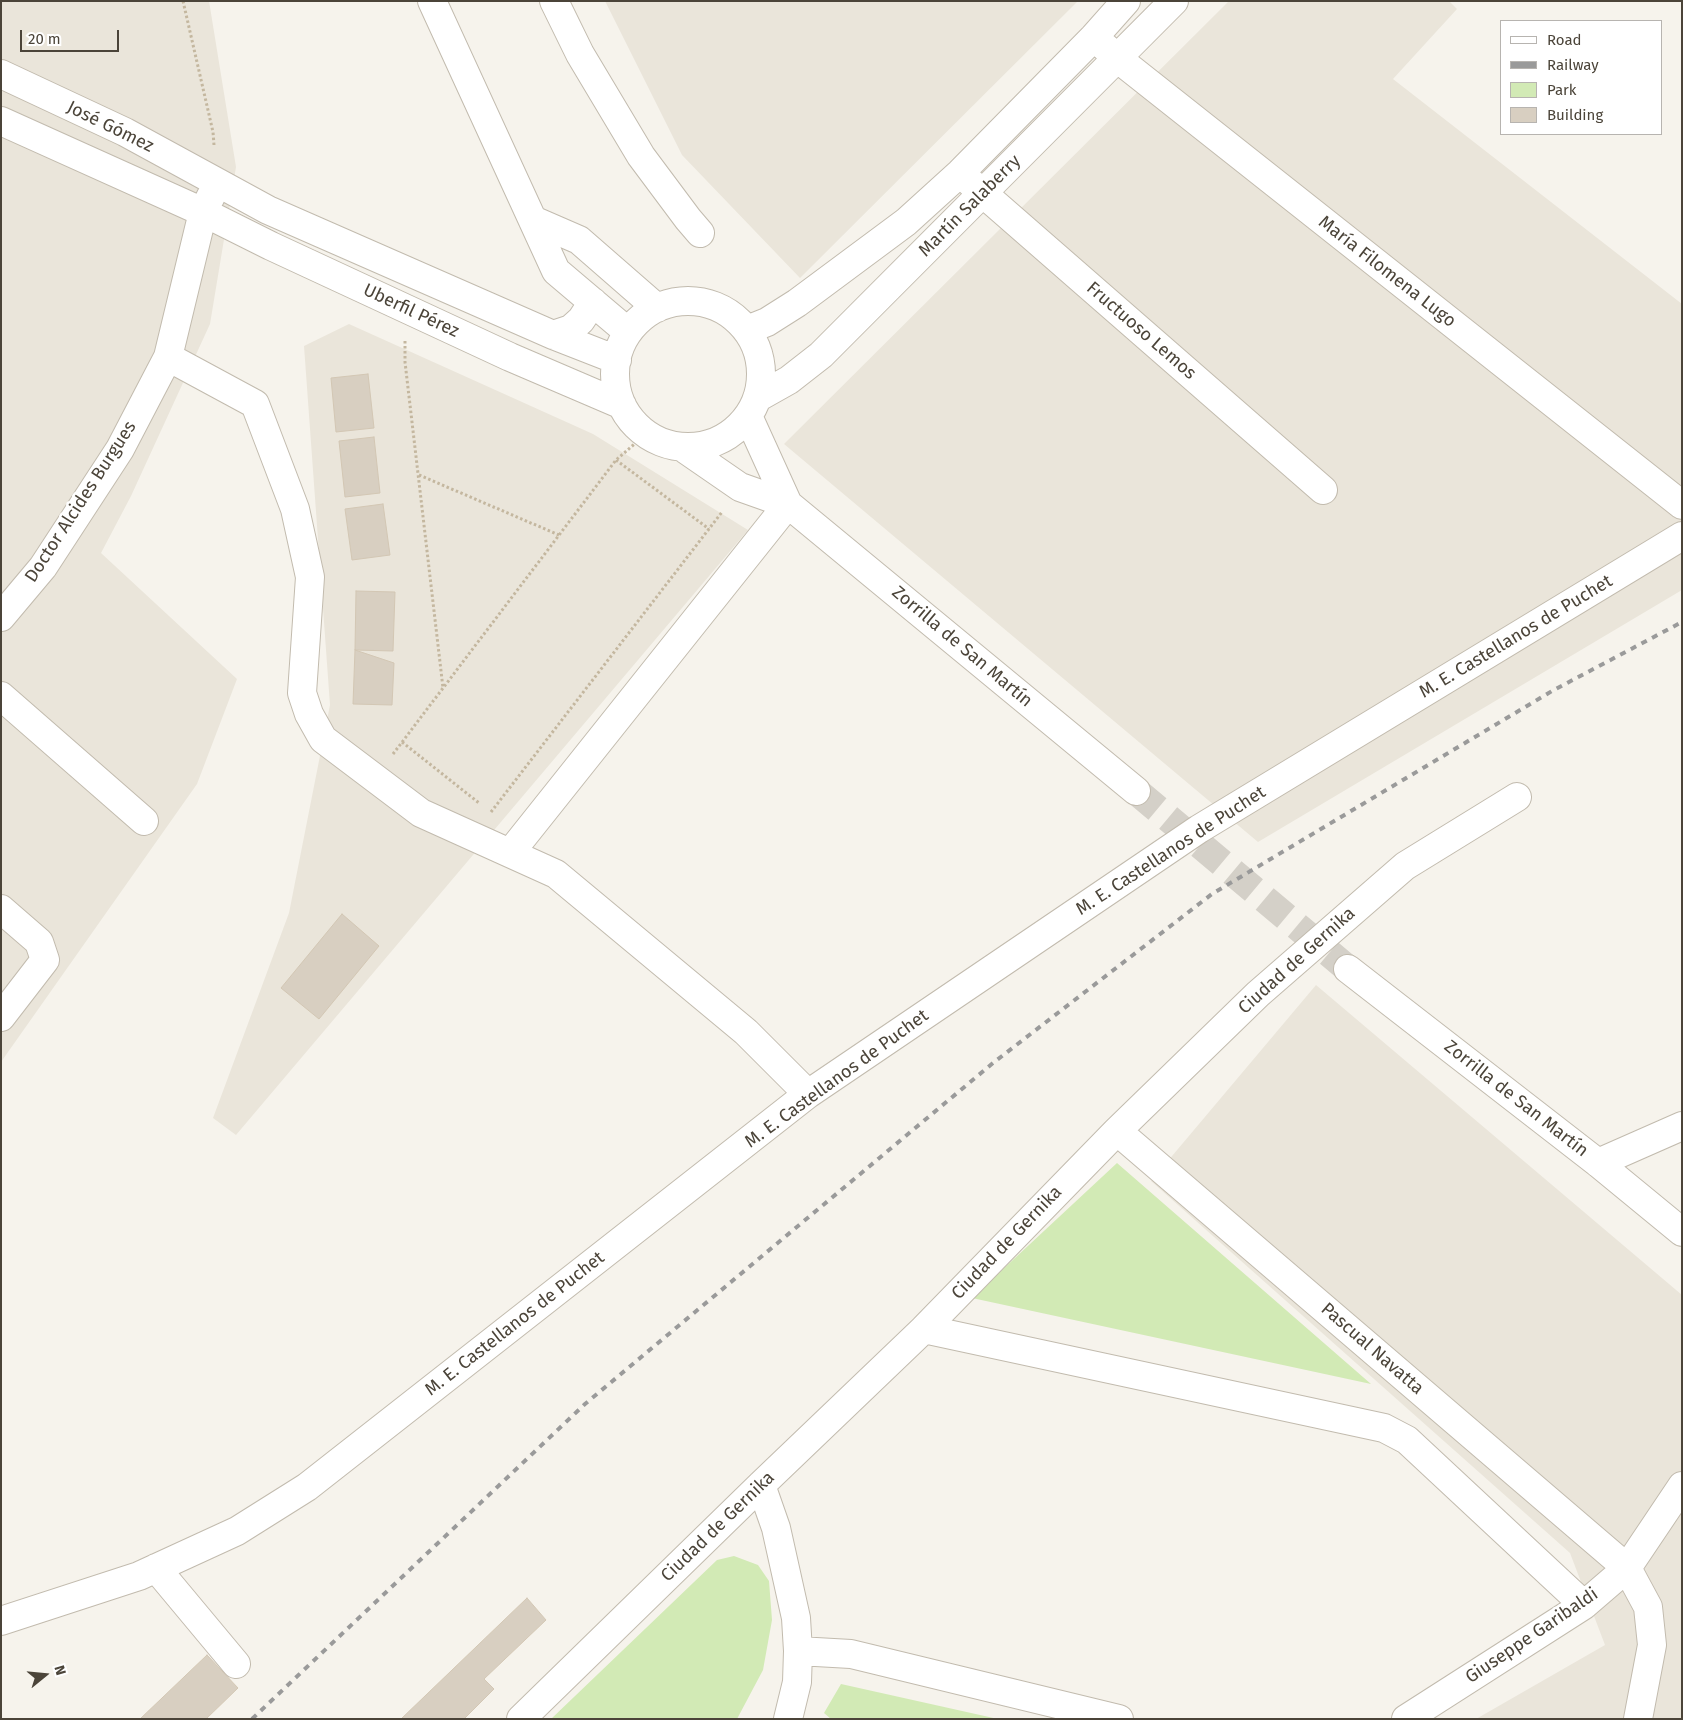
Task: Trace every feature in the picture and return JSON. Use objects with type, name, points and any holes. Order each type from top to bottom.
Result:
[{"type":"street","points":[[432,1],[556,271],[628,332]]},
{"type":"street","points":[[554,1],[580,54],[641,156],[700,233]]},
{"type":"street","name":"Martín Salaberry","points":[[747,330],[766,322],[797,303],[906,222],[960,173],[1094,37],[1126,1]]},
{"type":"street","name":"Martín Salaberry","points":[[752,407],[821,355],[1174,1]]},
{"type":"street","name":"María Filomena Lugo","points":[[1094,37],[1117,58],[1682,505]]},
{"type":"street","name":"José Gómez","points":[[1,74],[125,132],[217,183]]},
{"type":"street","points":[[2,123],[203,212]]},
{"type":"street","name":"Fructuoso Lemos","points":[[960,173],[1323,490]]},
{"type":"street","name":"Doctor Alcides Burgues","points":[[1,617],[42,567],[120,449],[168,357],[203,212],[217,183]]},
{"type":"street","name":"Uberfil Pérez","points":[[217,183],[277,214],[553,335],[617,360]]},
{"type":"street","name":"Uberfil Pérez","points":[[203,212],[405,308],[622,404]]},
{"type":"street","points":[[533,220],[580,240],[657,308]]},
{"type":"street","points":[[694,301],[713,305],[730,314],[747,330],[760,361],[761,380],[752,407],[735,430],[719,440],[701,446],[682,447],[663,442],[646,434],[632,421],[622,404],[616,386],[615,368],[619,349],[628,332],[641,318],[657,308],[675,302],[694,301]]},
{"type":"street","points":[[553,335],[571,328],[581,320],[593,302]]},
{"type":"street","points":[[168,357],[255,404],[295,509],[310,577],[302,694],[309,714],[323,739],[421,814],[556,874],[746,1032],[808,1094]]},
{"type":"street","name":"Zorrilla de San Martín","points":[[752,407],[788,504]]},
{"type":"street","name":"Zorrilla de San Martín","points":[[682,447],[740,487],[788,504],[1136,791]]},
{"type":"street","points":[[510,853],[788,504]]},
{"type":"street","name":"M. E. Castellanos de Puchet","points":[[1,1621],[139,1576],[237,1531],[307,1487],[808,1094],[1199,829],[1682,536]]},
{"type":"street","points":[[1,696],[144,821]]},
{"type":"street","name":"Ciudad de Gernika","points":[[521,1719],[761,1484],[924,1329],[1117,1131],[1258,994],[1405,866],[1517,797]]},
{"type":"street","points":[[1,909],[39,942],[45,960],[1,1017]]},
{"type":"street","name":"Zorrilla de San Martín","points":[[1348,969],[1598,1163],[1682,1232]]},
{"type":"street","points":[[1598,1163],[1682,1126]]},
{"type":"street","name":"Pascual Navatta","points":[[1117,1131],[1627,1568]]},
{"type":"street","points":[[924,1329],[1384,1428],[1407,1440],[1584,1606]]},
{"type":"street","points":[[761,1484],[776,1528],[796,1618],[797,1682],[788,1719]]},
{"type":"street","name":"Giuseppe Garibaldi","points":[[1406,1719],[1584,1606],[1627,1568],[1681,1488]]},
{"type":"street","points":[[156,1568],[236,1664]]},
{"type":"street","points":[[1627,1568],[1648,1607],[1652,1645],[1638,1719]]},
{"type":"street","points":[[798,1651],[852,1654],[1119,1719]]},
{"type":"path","points":[[183,1],[213,132],[217,183]]},
{"type":"path","points":[[405,308],[406,362],[443,688]]},
{"type":"path","points":[[375,779],[616,460],[646,434]]},
{"type":"path","points":[[616,460],[709,529]]},
{"type":"path","points":[[418,475],[560,535]]},
{"type":"path","points":[[402,742],[490,813],[740,487]]},
{"type":"shaded area","points":[[1,1],[209,1],[236,167],[210,324],[131,496],[101,553],[237,679],[197,784],[1,1062]]},
{"type":"shaded area","points":[[605,1],[1078,1],[800,278],[682,155]]},
{"type":"shaded area","points":[[1229,1],[1449,1],[1457,9],[1393,79],[1682,304],[1682,590],[1258,842],[784,444]]},
{"type":"shaded area","points":[[349,324],[593,434],[748,530],[236,1135],[213,1118],[289,913],[330,705],[304,346]]},
{"type":"shaded area","points":[[1316,985],[1682,1295],[1682,1719],[1476,1719],[1605,1645],[1570,1553],[1151,1181]]},
{"type":"green space","points":[[1117,1163],[1371,1384],[972,1298]]},
{"type":"green space","points":[[734,1556],[758,1565],[769,1581],[772,1620],[763,1670],[737,1719],[551,1719],[717,1560]]},
{"type":"green space","points":[[841,1684],[998,1719],[831,1719],[824,1713]]},
{"type":"building","points":[[368,374],[374,428],[336,432],[331,378]]},
{"type":"building","points":[[374,437],[380,493],[345,497],[339,441]]},
{"type":"building","points":[[383,504],[390,555],[352,560],[345,509]]},
{"type":"building","points":[[356,591],[395,592],[393,651],[355,650]]},
{"type":"building","points":[[355,650],[394,663],[392,705],[353,704]]},
{"type":"building","points":[[342,914],[379,946],[319,1019],[281,988]]},
{"type":"building","points":[[527,1598],[546,1620],[484,1679],[494,1689],[464,1719],[401,1719]]},
{"type":"building","points":[[207,1655],[238,1688],[206,1719],[140,1719]]},
{"type":"tunnel","points":[[1136,791],[1348,969]]},
{"type":"railway","points":[[252,1719],[585,1404],[993,1063],[1212,894],[1552,691],[1682,622]]}]
